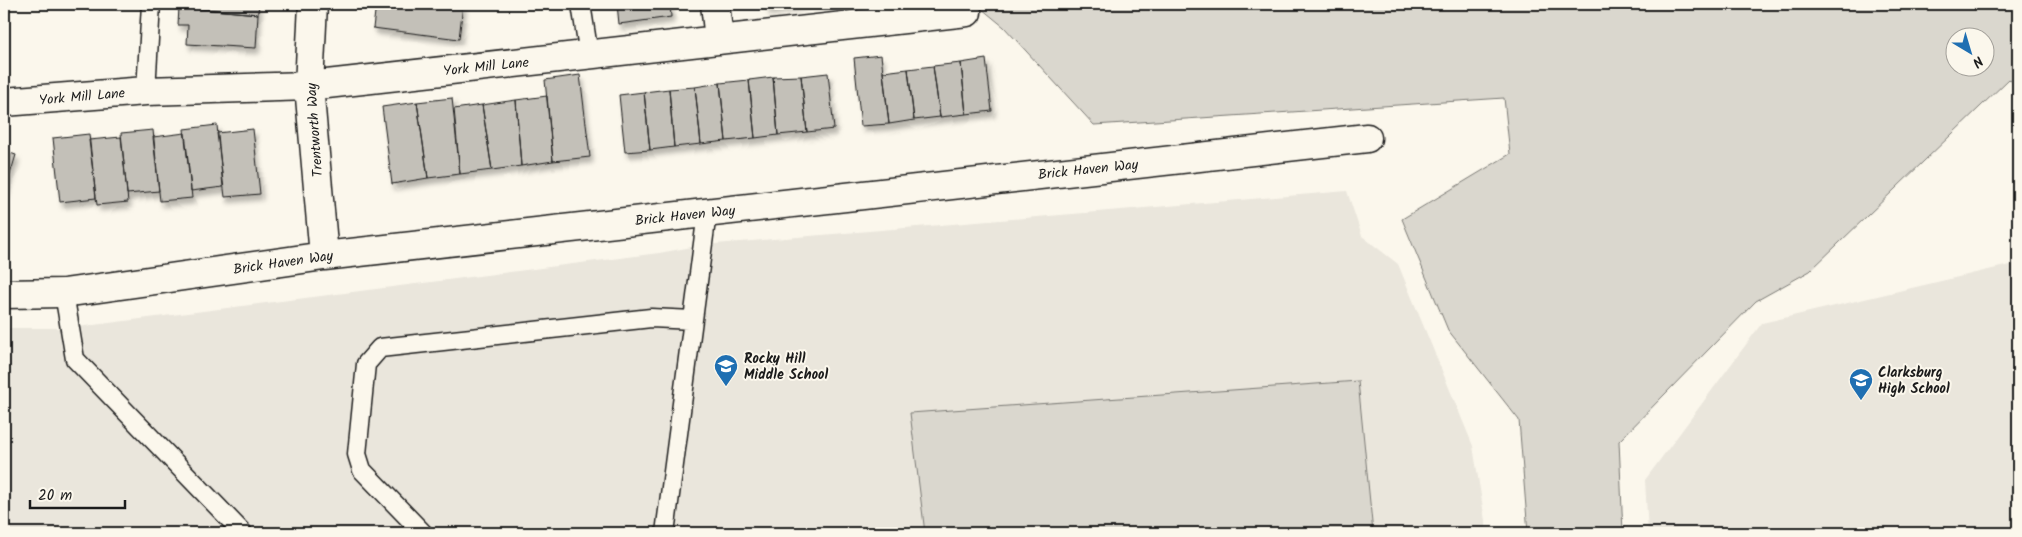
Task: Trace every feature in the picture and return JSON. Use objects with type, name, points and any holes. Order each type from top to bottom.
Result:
[{"type":"street","name":"Trentworth Way","points":[[312,4],[310,86],[324,256]]},
{"type":"street","points":[[715,4],[719,40]]},
{"type":"street","name":"York Mill Lane","points":[[4,102],[146,91],[310,86],[967,12]]},
{"type":"street","name":"Brick Haven Way","points":[[4,294],[64,293],[324,256],[1367,138]]},
{"type":"lane","points":[[146,91],[152,4]]},
{"type":"lane","points":[[581,4],[589,55]]},
{"type":"lane","points":[[665,533],[707,213]]},
{"type":"lane","points":[[64,293],[75,359],[243,533]]},
{"type":"lane","points":[[423,533],[362,470],[357,454],[366,364],[380,348],[651,318],[693,320]]},
{"type":"shaded area","points":[[976,4],[2018,4],[2018,87],[2009,79],[1810,271],[1756,301],[1619,441],[1623,533],[1528,533],[1519,420],[1448,330],[1402,219],[1510,154],[1504,98],[1094,125],[1004,27]]},
{"type":"shaded area","name":"Rocky Hill Middle School","points":[[1347,191],[1362,236],[1398,264],[1473,446],[1487,533],[4,533],[4,328],[70,328],[659,253],[703,245]]},
{"type":"shaded area","name":"Clarksburg High School","points":[[2018,263],[2018,533],[1648,533],[1645,480],[1762,323]]},
{"type":"shaded area","points":[[1358,381],[1373,533],[925,533],[910,413]]},
{"type":"building","points":[[191,4],[259,4],[258,14],[191,8]]},
{"type":"building","points":[[376,4],[463,4],[459,39],[373,28]]},
{"type":"building","points":[[617,4],[670,4],[671,17],[619,24]]},
{"type":"building","points":[[766,4],[804,4],[767,10]]},
{"type":"building","points":[[179,7],[258,14],[256,48],[187,44],[188,25],[178,25]]},
{"type":"building","points":[[881,55],[889,124],[861,126],[854,58]]},
{"type":"building","points":[[986,59],[992,111],[966,114],[961,63]]},
{"type":"building","points":[[961,63],[966,114],[940,117],[933,66]]},
{"type":"building","points":[[933,66],[940,117],[914,120],[908,69]]},
{"type":"building","points":[[908,69],[914,120],[889,124],[883,72]]},
{"type":"building","points":[[828,73],[834,129],[807,132],[801,76]]},
{"type":"building","points":[[580,75],[590,157],[553,161],[545,80]]},
{"type":"building","points":[[801,76],[807,132],[778,135],[773,77]]},
{"type":"building","points":[[773,77],[778,135],[755,138],[749,80]]},
{"type":"building","points":[[749,80],[755,138],[726,141],[720,83]]},
{"type":"building","points":[[720,83],[726,141],[701,144],[695,87]]},
{"type":"building","points":[[695,87],[701,144],[674,147],[669,89]]},
{"type":"building","points":[[669,89],[674,147],[650,150],[644,92]]},
{"type":"building","points":[[644,92],[650,150],[625,152],[619,95]]},
{"type":"building","points":[[547,96],[553,161],[521,166],[516,100]]},
{"type":"building","points":[[452,98],[460,174],[428,178],[417,102]]},
{"type":"building","points":[[516,100],[521,166],[492,170],[482,105]]},
{"type":"building","points":[[417,102],[428,178],[392,184],[382,107]]},
{"type":"building","points":[[482,105],[492,170],[460,174],[454,109]]},
{"type":"building","points":[[217,125],[223,187],[191,191],[184,129]]},
{"type":"building","points":[[253,129],[260,194],[225,197],[217,133]]},
{"type":"building","points":[[153,130],[159,191],[127,194],[121,133]]},
{"type":"building","points":[[185,133],[192,198],[160,201],[153,137]]},
{"type":"building","points":[[89,134],[96,198],[60,202],[53,138]]},
{"type":"building","points":[[121,137],[128,202],[97,205],[89,140]]},
{"type":"building","points":[[4,151],[16,155],[4,194]]},
{"type":"place","name":"Rocky Hill Middle School","points":[[726,387]]},
{"type":"place","name":"Clarksburg High School","points":[[1861,401]]}]
